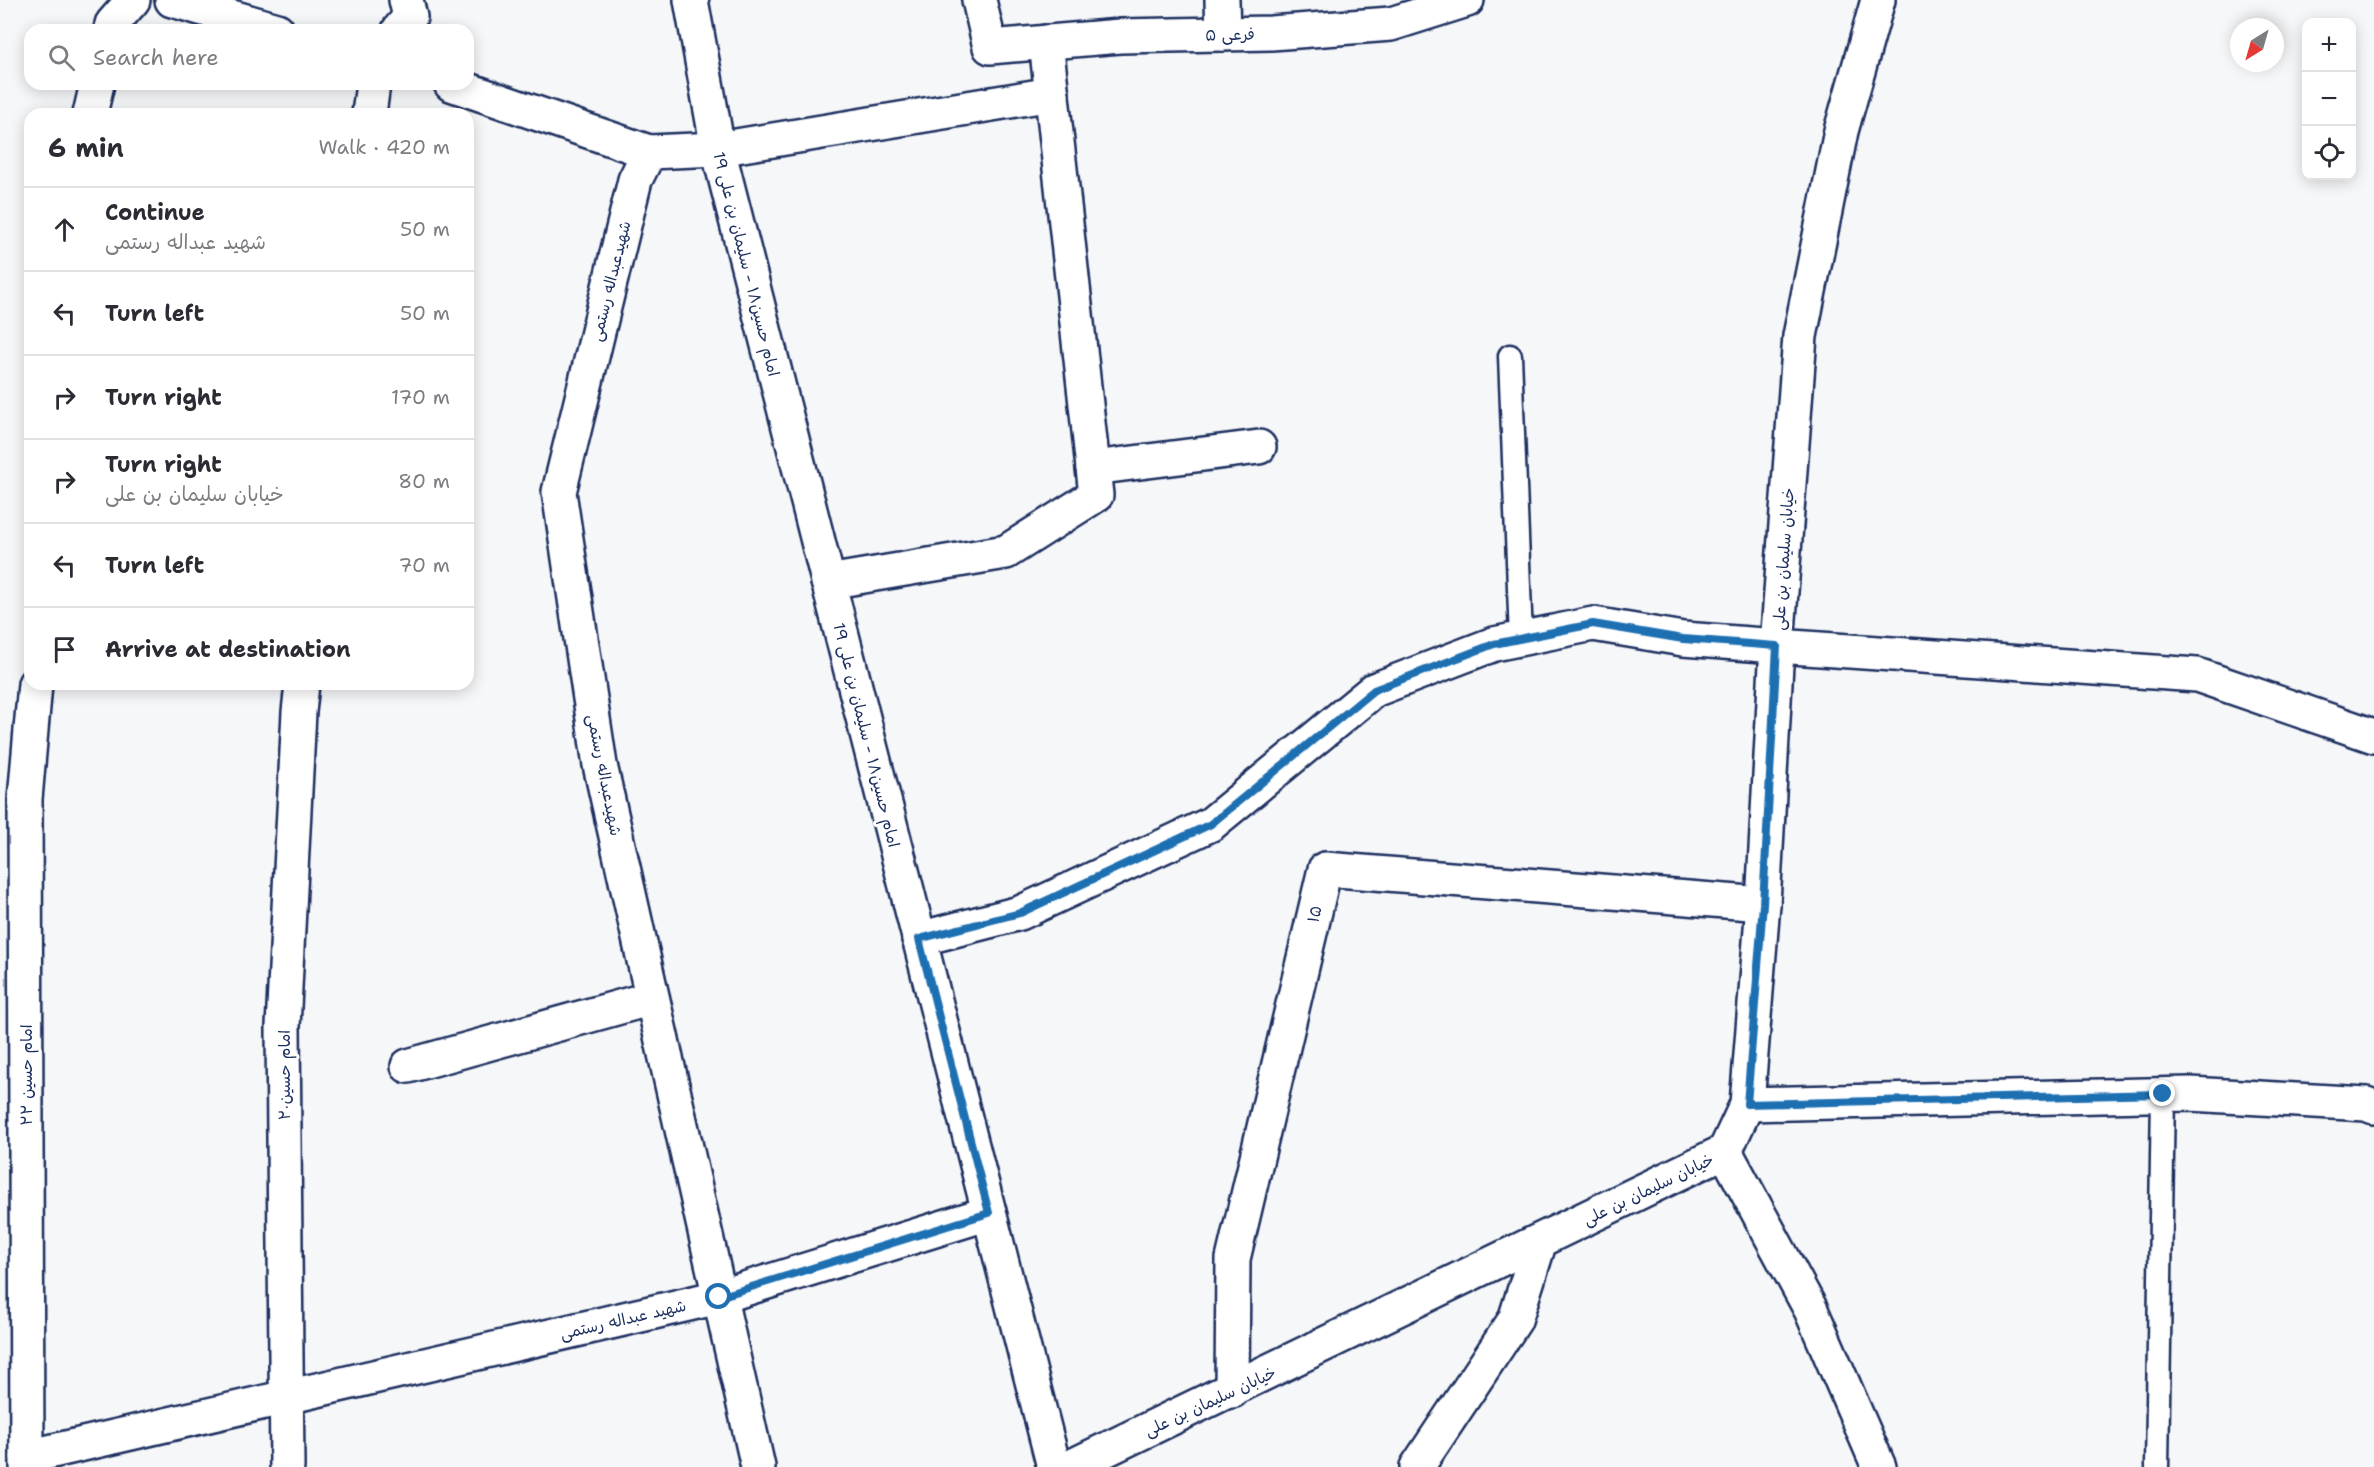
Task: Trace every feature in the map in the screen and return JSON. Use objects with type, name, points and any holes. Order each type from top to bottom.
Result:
[{"type":"street","points":[[112,24],[133,0]]},
{"type":"street","points":[[172,0],[256,24]]},
{"type":"street","points":[[404,24],[410,17],[406,0]]},
{"type":"street","name":"امام حسین۱۸ - سلیمان بن علی 19","points":[[691,0],[718,149],[1054,1467]]},
{"type":"street","name":"فرعی ۵","points":[[979,0],[990,47],[1120,36],[1271,33],[1391,24],[1467,0]]},
{"type":"street","points":[[1222,0],[1222,34]]},
{"type":"street","name":"خیابان سلیمان بن علی","points":[[1070,1467],[1232,1391],[1725,1151],[1747,1104],[1763,904],[1777,646],[1800,336],[1841,131],[1878,0]]},
{"type":"street","points":[[828,582],[1006,552],[1096,495],[1047,42]]},
{"type":"street","points":[[91,108],[96,90]]},
{"type":"street","points":[[370,108],[372,90]]},
{"type":"street","points":[[468,90],[649,152],[718,149],[1052,94]]},
{"type":"street","name":"شهیدعبداله رستمی","points":[[649,152],[634,180],[559,492],[600,765],[758,1467]]},
{"type":"street","points":[[1093,468],[1259,447]]},
{"type":"street","points":[[919,939],[1020,913],[1211,824],[1374,690],[1494,644],[1593,624],[1683,639],[2197,675],[2374,736]]},
{"type":"street","name":"امام حسین ۲۲","points":[[27,1462],[13,1092],[25,799],[34,690]]},
{"type":"street","name":"امام حسین۲۰","points":[[287,1467],[283,1027],[301,690]]},
{"type":"street","name":"۱۵","points":[[1232,1391],[1233,1259],[1325,868],[1763,904]]},
{"type":"street","points":[[408,1066],[652,998]]},
{"type":"street","points":[[1747,1104],[2190,1094],[2366,1104],[2374,1107]]},
{"type":"street","points":[[1725,1151],[1811,1310],[1879,1467]]},
{"type":"street","name":"شهید عبداله رستمی","points":[[27,1462],[287,1396],[719,1297],[989,1213]]},
{"type":"street","points":[[1432,1462],[1515,1320],[1540,1241]]},
{"type":"lane","points":[[1510,356],[1521,639]]},
{"type":"lane","points":[[2157,1467],[2163,1094]]},
{"type":"route","points":[[719,1297],[989,1213],[919,939],[1020,913],[1211,824],[1374,690],[1494,644],[1593,624],[1683,639],[1777,646],[1763,904],[1747,1104],[2163,1094]]}]
